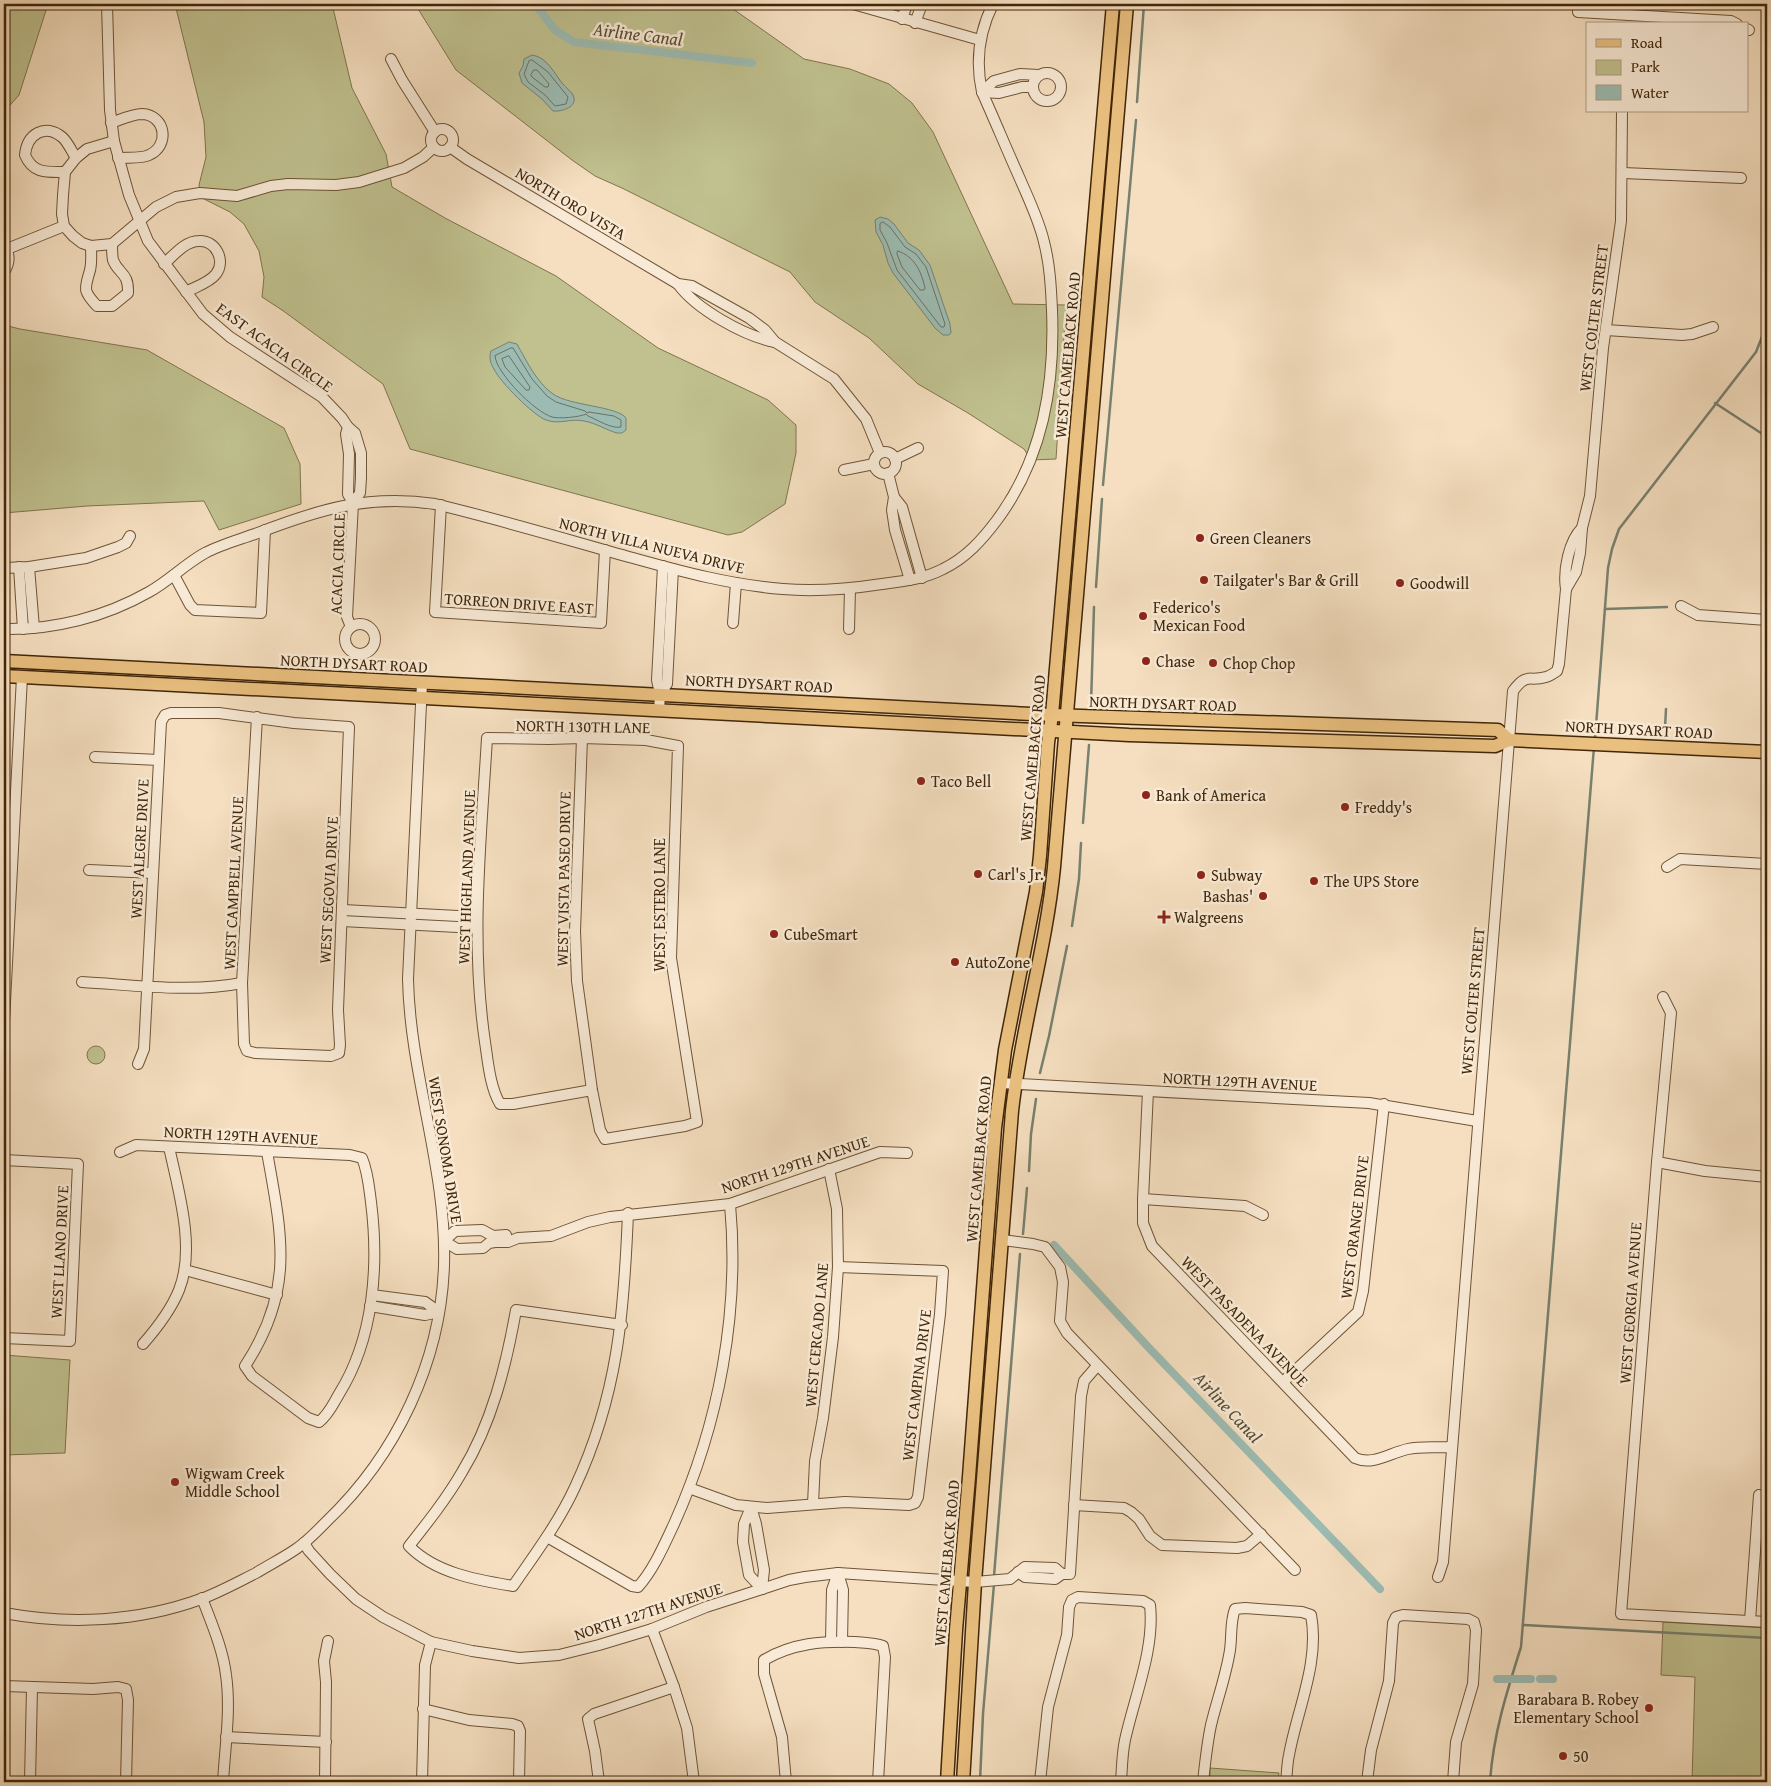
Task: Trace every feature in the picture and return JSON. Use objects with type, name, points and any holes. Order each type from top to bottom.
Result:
[{"type":"main road","name":"WEST CAMELBACK ROAD","points":[[947,1782],[960,1581],[1000,1083],[1039,871],[1113,4]]},
{"type":"main road","name":"WEST CAMELBACK ROAD","points":[[963,1782],[1008,1241],[1015,1084],[1054,874],[1127,4]]},
{"type":"main road","points":[[1105,108],[1119,108]]},
{"type":"main road","points":[[1072,489],[1086,490]]},
{"type":"main road","name":"NORTH DYSART ROAD","points":[[4,661],[1052,715],[1498,730],[1509,740]]},
{"type":"main road","name":"NORTH DYSART ROAD","points":[[4,676],[1191,738],[1495,746],[1509,740],[1767,752]]},
{"type":"main road","points":[[1284,724],[1284,740]]},
{"type":"main road","points":[[1028,930],[1044,934]]},
{"type":"street","name":"EAST ACACIA CIRCLE","points":[[107,4],[114,141],[128,194],[148,241],[204,314],[230,337],[322,397],[355,433],[361,453],[360,493],[354,503]]},
{"type":"street","points":[[853,4],[980,40]]},
{"type":"street","points":[[902,19],[907,4]]},
{"type":"street","points":[[915,23],[922,4]]},
{"type":"street","name":"NORTH VILLA NUEVA DRIVE","points":[[4,629],[34,628],[68,623],[117,608],[150,592],[206,552],[315,512],[354,503],[392,500],[442,505],[668,568],[736,583],[785,589],[850,589],[922,578],[944,568],[978,544],[1006,508],[1020,483],[1039,438],[1047,406],[1052,373],[1051,285],[1045,244],[1038,220],[982,92],[978,67],[980,40],[993,4]]},
{"type":"street","points":[[1579,8],[1626,19],[1733,22]]},
{"type":"street","points":[[391,58],[402,80],[435,132]]},
{"type":"street","points":[[982,92],[994,80],[1020,74],[1039,75],[1048,73],[1056,77],[1060,84],[1059,93],[1052,99],[1044,100],[1036,96],[1033,87],[1034,80],[1039,75]]},
{"type":"street","points":[[982,92],[999,93],[1022,87],[1033,87]]},
{"type":"street","name":"WEST COLTER STREET","points":[[1438,1577],[1443,1562],[1513,691],[1519,682],[1529,678],[1545,678],[1557,671],[1566,589],[1576,572],[1580,553],[1582,528],[1590,496],[1606,330],[1621,221],[1622,112]]},
{"type":"street","points":[[112,123],[141,114],[151,116],[160,123],[163,130],[163,138],[158,149],[147,156],[118,158]]},
{"type":"street","points":[[445,129],[451,133],[453,140],[450,147],[443,150],[434,147],[431,141],[435,132],[445,129]]},
{"type":"street","points":[[65,172],[44,172],[32,167],[25,155],[29,141],[42,130],[50,130],[63,138],[76,158]]},
{"type":"street","points":[[114,141],[87,149],[76,158],[65,172],[62,204],[64,226],[78,240],[91,246],[112,244],[156,207],[183,195],[200,193],[231,196],[242,195],[278,185],[336,185],[368,180],[404,168],[423,157],[434,147]]},
{"type":"street","name":"NORTH ORO VISTA","points":[[450,147],[467,160],[678,284],[692,286],[749,318],[765,330],[775,342],[834,380],[866,419],[880,453]]},
{"type":"street","points":[[1622,173],[1741,178]]},
{"type":"street","points":[[4,272],[8,263],[5,247],[64,226]]},
{"type":"street","points":[[164,264],[184,246],[198,241],[214,246],[219,254],[219,266],[216,274],[186,292]]},
{"type":"street","points":[[91,246],[91,268],[86,282],[86,295],[97,306],[112,306],[128,293],[128,283],[124,274],[114,262],[112,244]]},
{"type":"street","points":[[1606,330],[1682,335],[1692,334],[1713,327]]},
{"type":"street","points":[[895,459],[918,448]]},
{"type":"street","points":[[880,453],[891,453],[895,459],[895,467],[888,473],[877,470],[874,464],[876,457],[880,453]]},
{"type":"street","points":[[844,470],[874,464]]},
{"type":"street","points":[[888,473],[894,497],[892,510],[896,530],[910,580]]},
{"type":"street","points":[[894,497],[902,507],[922,578]]},
{"type":"street","name":"ACACIA CIRCLE","points":[[351,627],[347,617],[354,503]]},
{"type":"street","name":"TORREON DRIVE EAST","points":[[442,505],[435,612],[601,623],[605,550]]},
{"type":"street","points":[[174,575],[190,606],[195,610],[261,613],[265,530]]},
{"type":"street","points":[[4,568],[30,567],[86,558],[126,543],[130,536]]},
{"type":"street","points":[[19,567],[23,629]]},
{"type":"street","points":[[30,567],[34,628]]},
{"type":"street","points":[[659,711],[660,694],[667,684],[668,568]]},
{"type":"street","points":[[733,623],[736,583]]},
{"type":"street","points":[[848,629],[850,589]]},
{"type":"street","points":[[1681,606],[1698,615],[1767,620]]},
{"type":"street","points":[[4,1020],[22,677]]},
{"type":"street","name":"WEST SONOMA DRIVE","points":[[202,1598],[274,1563],[304,1543],[340,1508],[366,1478],[391,1442],[406,1415],[424,1373],[430,1352],[439,1312],[444,1266],[444,1240],[440,1202],[410,1025],[408,979],[422,683]]},
{"type":"street","name":"WEST ALEGRE DRIVE","points":[[138,1064],[144,1048],[161,722],[165,715],[171,713],[218,713],[257,717]]},
{"type":"street","name":"WEST SEGOVIA DRIVE","points":[[247,1051],[255,1053],[332,1056],[339,1054],[340,1045],[338,1010],[349,727],[294,723],[257,717]]},
{"type":"street","name":"WEST CAMPBELL AVENUE","points":[[247,1051],[244,1044],[242,982],[257,717]]},
{"type":"street","name":"NORTH 130TH LANE","points":[[487,738],[646,740],[678,746]]},
{"type":"street","name":"WEST HIGHLAND AVENUE","points":[[487,738],[477,928],[480,1005],[495,1096],[500,1104],[513,1104],[592,1090]]},
{"type":"street","name":"WEST VISTA PASEO DRIVE","points":[[582,738],[575,931],[577,981],[592,1090],[600,1130],[605,1139]]},
{"type":"street","name":"WEST ESTERO LANE","points":[[605,1139],[685,1126],[697,1122],[671,958],[678,746]]},
{"type":"street","points":[[95,757],[159,760]]},
{"type":"street","points":[[1667,867],[1680,860],[1767,864]]},
{"type":"street","points":[[90,870],[153,873]]},
{"type":"street","points":[[342,916],[412,914],[477,917]]},
{"type":"street","points":[[342,916],[411,925],[477,928]]},
{"type":"street","points":[[82,982],[198,988],[242,982]]},
{"type":"street","name":"WEST GEORGIA AVENUE","points":[[1663,997],[1671,1013],[1657,1162],[1621,1614],[1750,1621]]},
{"type":"street","name":"NORTH 129TH AVENUE","points":[[1000,1083],[1384,1104],[1477,1121]]},
{"type":"street","name":"WEST PASADENA AVENUE","points":[[1148,1091],[1142,1199],[1144,1223],[1152,1246],[1355,1458],[1363,1461],[1373,1461],[1409,1449],[1451,1448]]},
{"type":"street","name":"WEST ORANGE DRIVE","points":[[1283,1382],[1358,1312],[1363,1291],[1384,1104]]},
{"type":"street","name":"NORTH 129TH AVENUE","points":[[120,1152],[136,1145],[350,1155],[362,1158],[366,1168],[375,1234],[375,1270],[372,1295]]},
{"type":"street","points":[[143,1344],[172,1304],[180,1289],[185,1270],[185,1230],[169,1147]]},
{"type":"street","points":[[267,1152],[280,1234],[281,1272],[277,1295],[264,1332],[245,1366],[252,1376],[308,1418],[319,1422],[326,1417],[346,1384],[365,1331],[372,1295],[425,1302],[439,1312]]},
{"type":"street","name":"NORTH 129TH AVENUE","points":[[518,1238],[508,1235],[494,1236],[482,1230],[455,1231],[444,1240],[457,1249],[483,1248],[489,1243],[508,1242],[518,1238],[551,1236],[588,1222],[628,1214],[730,1204],[880,1152],[907,1153]]},
{"type":"street","name":"WEST LLANO DRIVE","points":[[4,1160],[78,1164],[70,1341],[4,1338]]},
{"type":"street","points":[[1657,1162],[1705,1171],[1767,1177]]},
{"type":"street","name":"WEST CERCADO LANE","points":[[813,1504],[815,1461],[823,1418],[832,1346],[838,1267],[837,1209],[829,1169]]},
{"type":"street","points":[[1142,1199],[1245,1206],[1263,1215]]},
{"type":"street","points":[[547,1537],[632,1586],[638,1587],[663,1547],[688,1488],[702,1448],[724,1356],[729,1322],[732,1278],[733,1238],[730,1204]]},
{"type":"street","points":[[622,1325],[516,1310],[497,1394],[480,1437],[464,1470],[442,1504],[409,1546],[418,1556],[476,1580],[513,1586],[547,1537],[575,1488],[602,1418],[614,1370],[622,1325],[626,1280],[628,1214]]},
{"type":"street","points":[[1008,1241],[1045,1247],[1060,1267],[1063,1282],[1060,1321],[1068,1333],[1097,1366],[1295,1570]]},
{"type":"street","name":"WEST CAMPINA DRIVE","points":[[813,1504],[846,1502],[915,1503],[918,1497],[937,1333],[943,1271],[838,1267]]},
{"type":"street","points":[[185,1270],[277,1295]]},
{"type":"street","points":[[370,1306],[425,1316],[439,1312]]},
{"type":"street","points":[[1097,1366],[1084,1382],[1081,1396],[1074,1505],[1124,1508],[1131,1512],[1150,1536],[1162,1545],[1237,1548],[1247,1546],[1261,1534]]},
{"type":"street","points":[[688,1488],[723,1501],[751,1507],[767,1508],[813,1504]]},
{"type":"street","points":[[1759,1494],[1750,1621],[1767,1622]]},
{"type":"street","name":"NORTH 127TH AVENUE","points":[[304,1543],[330,1574],[356,1599],[383,1618],[431,1642],[472,1652],[519,1658],[559,1655],[652,1628],[706,1607],[788,1580],[838,1573],[960,1581],[1002,1581],[1010,1579],[1025,1567],[1041,1573],[1055,1568],[1062,1574],[1070,1574],[1074,1505]]},
{"type":"street","points":[[751,1507],[758,1533],[764,1570],[762,1589]]},
{"type":"street","points":[[751,1507],[744,1524],[742,1542],[749,1576],[762,1589]]},
{"type":"street","points":[[744,1534],[758,1533]]},
{"type":"street","points":[[837,1642],[832,1590],[838,1573]]},
{"type":"street","points":[[1040,1782],[1048,1707],[1067,1635],[1069,1607],[1072,1600],[1078,1597],[1143,1601],[1150,1605],[1148,1650],[1125,1742],[1121,1782]]},
{"type":"street","points":[[4,1614],[46,1619],[91,1620],[137,1615],[202,1598],[226,1674],[228,1701],[223,1782]]},
{"type":"street","points":[[1203,1782],[1210,1733],[1230,1649],[1232,1616],[1235,1609],[1245,1608],[1302,1612],[1311,1615],[1312,1650],[1308,1677],[1289,1755],[1286,1782]]},
{"type":"street","points":[[1367,1782],[1371,1750],[1389,1682],[1393,1623],[1396,1617],[1403,1615],[1468,1619],[1474,1622],[1476,1630],[1472,1684],[1456,1742],[1453,1782]]},
{"type":"street","points":[[652,1628],[687,1728],[694,1782]]},
{"type":"street","points":[[325,1782],[324,1662],[328,1640]]},
{"type":"street","points":[[422,1782],[425,1666],[431,1642]]},
{"type":"street","points":[[786,1782],[782,1737],[764,1674],[764,1660],[775,1654],[809,1643],[837,1642],[883,1646],[885,1657],[878,1782]]},
{"type":"street","points":[[4,1686],[93,1689],[118,1687],[126,1689],[128,1700],[126,1782]]},
{"type":"street","points":[[599,1782],[588,1719],[594,1714],[674,1687]]},
{"type":"street","points":[[30,1782],[33,1729],[32,1688]]},
{"type":"street","points":[[423,1709],[469,1720],[518,1726],[520,1731],[519,1782]]},
{"type":"street","points":[[226,1737],[326,1742]]},
{"type":"green space","points":[[4,4],[48,4],[19,95],[4,112]]},
{"type":"green space","points":[[175,4],[342,4],[333,8],[352,88],[386,154],[392,187],[445,218],[556,276],[658,348],[768,400],[796,425],[796,453],[785,504],[742,532],[728,535],[410,449],[383,384],[262,297],[264,277],[259,251],[244,224],[230,212],[202,198],[199,185],[206,157],[204,122]]},
{"type":"green space","points":[[415,4],[726,4],[804,59],[850,69],[889,84],[912,103],[933,132],[1013,304],[1066,305],[1056,459],[1031,460],[1024,449],[918,384],[869,338],[815,302],[790,272],[595,176],[572,160],[456,70]]},
{"type":"green space","points":[[4,325],[147,350],[284,428],[300,464],[301,504],[219,530],[204,501],[87,506],[4,513]]},
{"type":"green space","points":[[96,1046],[102,1049],[105,1055],[102,1061],[96,1064],[90,1061],[87,1055],[90,1049]]},
{"type":"green space","points":[[4,1355],[70,1360],[65,1453],[4,1455]]},
{"type":"green space","points":[[1663,1622],[1767,1628],[1767,1782],[1692,1782],[1695,1677],[1661,1675]]},
{"type":"green space","points":[[1210,1768],[1279,1773],[1278,1782],[1210,1782]]},
{"type":"water","points":[[532,55],[546,62],[572,94],[574,103],[571,106],[564,110],[553,111],[542,99],[522,83],[519,73],[524,59]]},
{"type":"water","points":[[880,217],[888,219],[894,224],[908,243],[919,250],[930,265],[950,324],[951,333],[949,335],[943,335],[935,328],[893,273],[876,232],[875,220]]},
{"type":"water","points":[[509,342],[517,344],[537,378],[553,394],[570,401],[621,414],[626,418],[626,430],[622,433],[617,433],[593,423],[579,420],[551,421],[534,412],[517,398],[497,374],[491,362],[491,351]]},
{"type":"waterway","name":"Airline Canal","points":[[535,4],[555,30],[574,42],[752,63]]},
{"type":"waterway","points":[[1137,102],[1144,4]]},
{"type":"waterway","points":[[1103,485],[1136,120]]},
{"type":"waterway","points":[[1595,739],[1608,568],[1619,529],[1756,352],[1767,324]]},
{"type":"waterway","points":[[1715,403],[1767,437]]},
{"type":"waterway","points":[[1096,587],[1102,499]]},
{"type":"waterway","points":[[1091,704],[1094,607]]},
{"type":"waterway","points":[[1605,609],[1667,607]]},
{"type":"waterway","points":[[1665,728],[1666,709]]},
{"type":"waterway","points":[[1083,823],[1089,745]]},
{"type":"waterway","points":[[1490,1782],[1497,1730],[1521,1647],[1594,747]]},
{"type":"waterway","points":[[1072,926],[1079,879],[1081,843]]},
{"type":"waterway","points":[[1040,1073],[1067,946]]},
{"type":"waterway","points":[[1029,1171],[1031,1134],[1036,1099]]},
{"type":"waterway","name":"Airline Canal","points":[[1023,1234],[1027,1188]]},
{"type":"waterway","name":"Airline Canal","points":[[1054,1245],[1150,1349],[1380,1589]]},
{"type":"waterway","points":[[994,1576],[1020,1254]]},
{"type":"waterway","points":[[980,1782],[983,1714],[994,1584]]},
{"type":"waterway","points":[[1523,1625],[1767,1638]]},
{"type":"waterway","name":"Airline Canal","points":[[1497,1679],[1531,1679]]},
{"type":"waterway","name":"Airline Canal","points":[[1540,1679],[1553,1679]]},
{"type":"place","name":"Green Cleaners","points":[[1200,538]]},
{"type":"place","name":"Tailgater's Bar & Grill","points":[[1204,580]]},
{"type":"place","name":"Goodwill","points":[[1400,583]]},
{"type":"place","name":"Federico's Mexican Food","points":[[1143,616]]},
{"type":"place","name":"Chase","points":[[1146,661]]},
{"type":"place","name":"Chop Chop","points":[[1213,663]]},
{"type":"place","name":"Taco Bell","points":[[921,781]]},
{"type":"place","name":"Bank of America","points":[[1146,795]]},
{"type":"place","name":"Freddy's","points":[[1345,807]]},
{"type":"place","name":"Carl's Jr.","points":[[978,874]]},
{"type":"place","name":"Subway","points":[[1201,875]]},
{"type":"place","name":"The UPS Store","points":[[1314,881]]},
{"type":"place","name":"Bashas'","points":[[1263,896]]},
{"type":"place","name":"Walgreens","points":[[1164,917]]},
{"type":"place","name":"CubeSmart","points":[[774,934]]},
{"type":"place","name":"AutoZone","points":[[955,962]]},
{"type":"place","name":"Wigwam Creek Middle School","points":[[175,1482]]},
{"type":"place","name":"Barabara B. Robey Elementary School","points":[[1649,1708]]},
{"type":"place","name":"50","points":[[1563,1756]]}]
